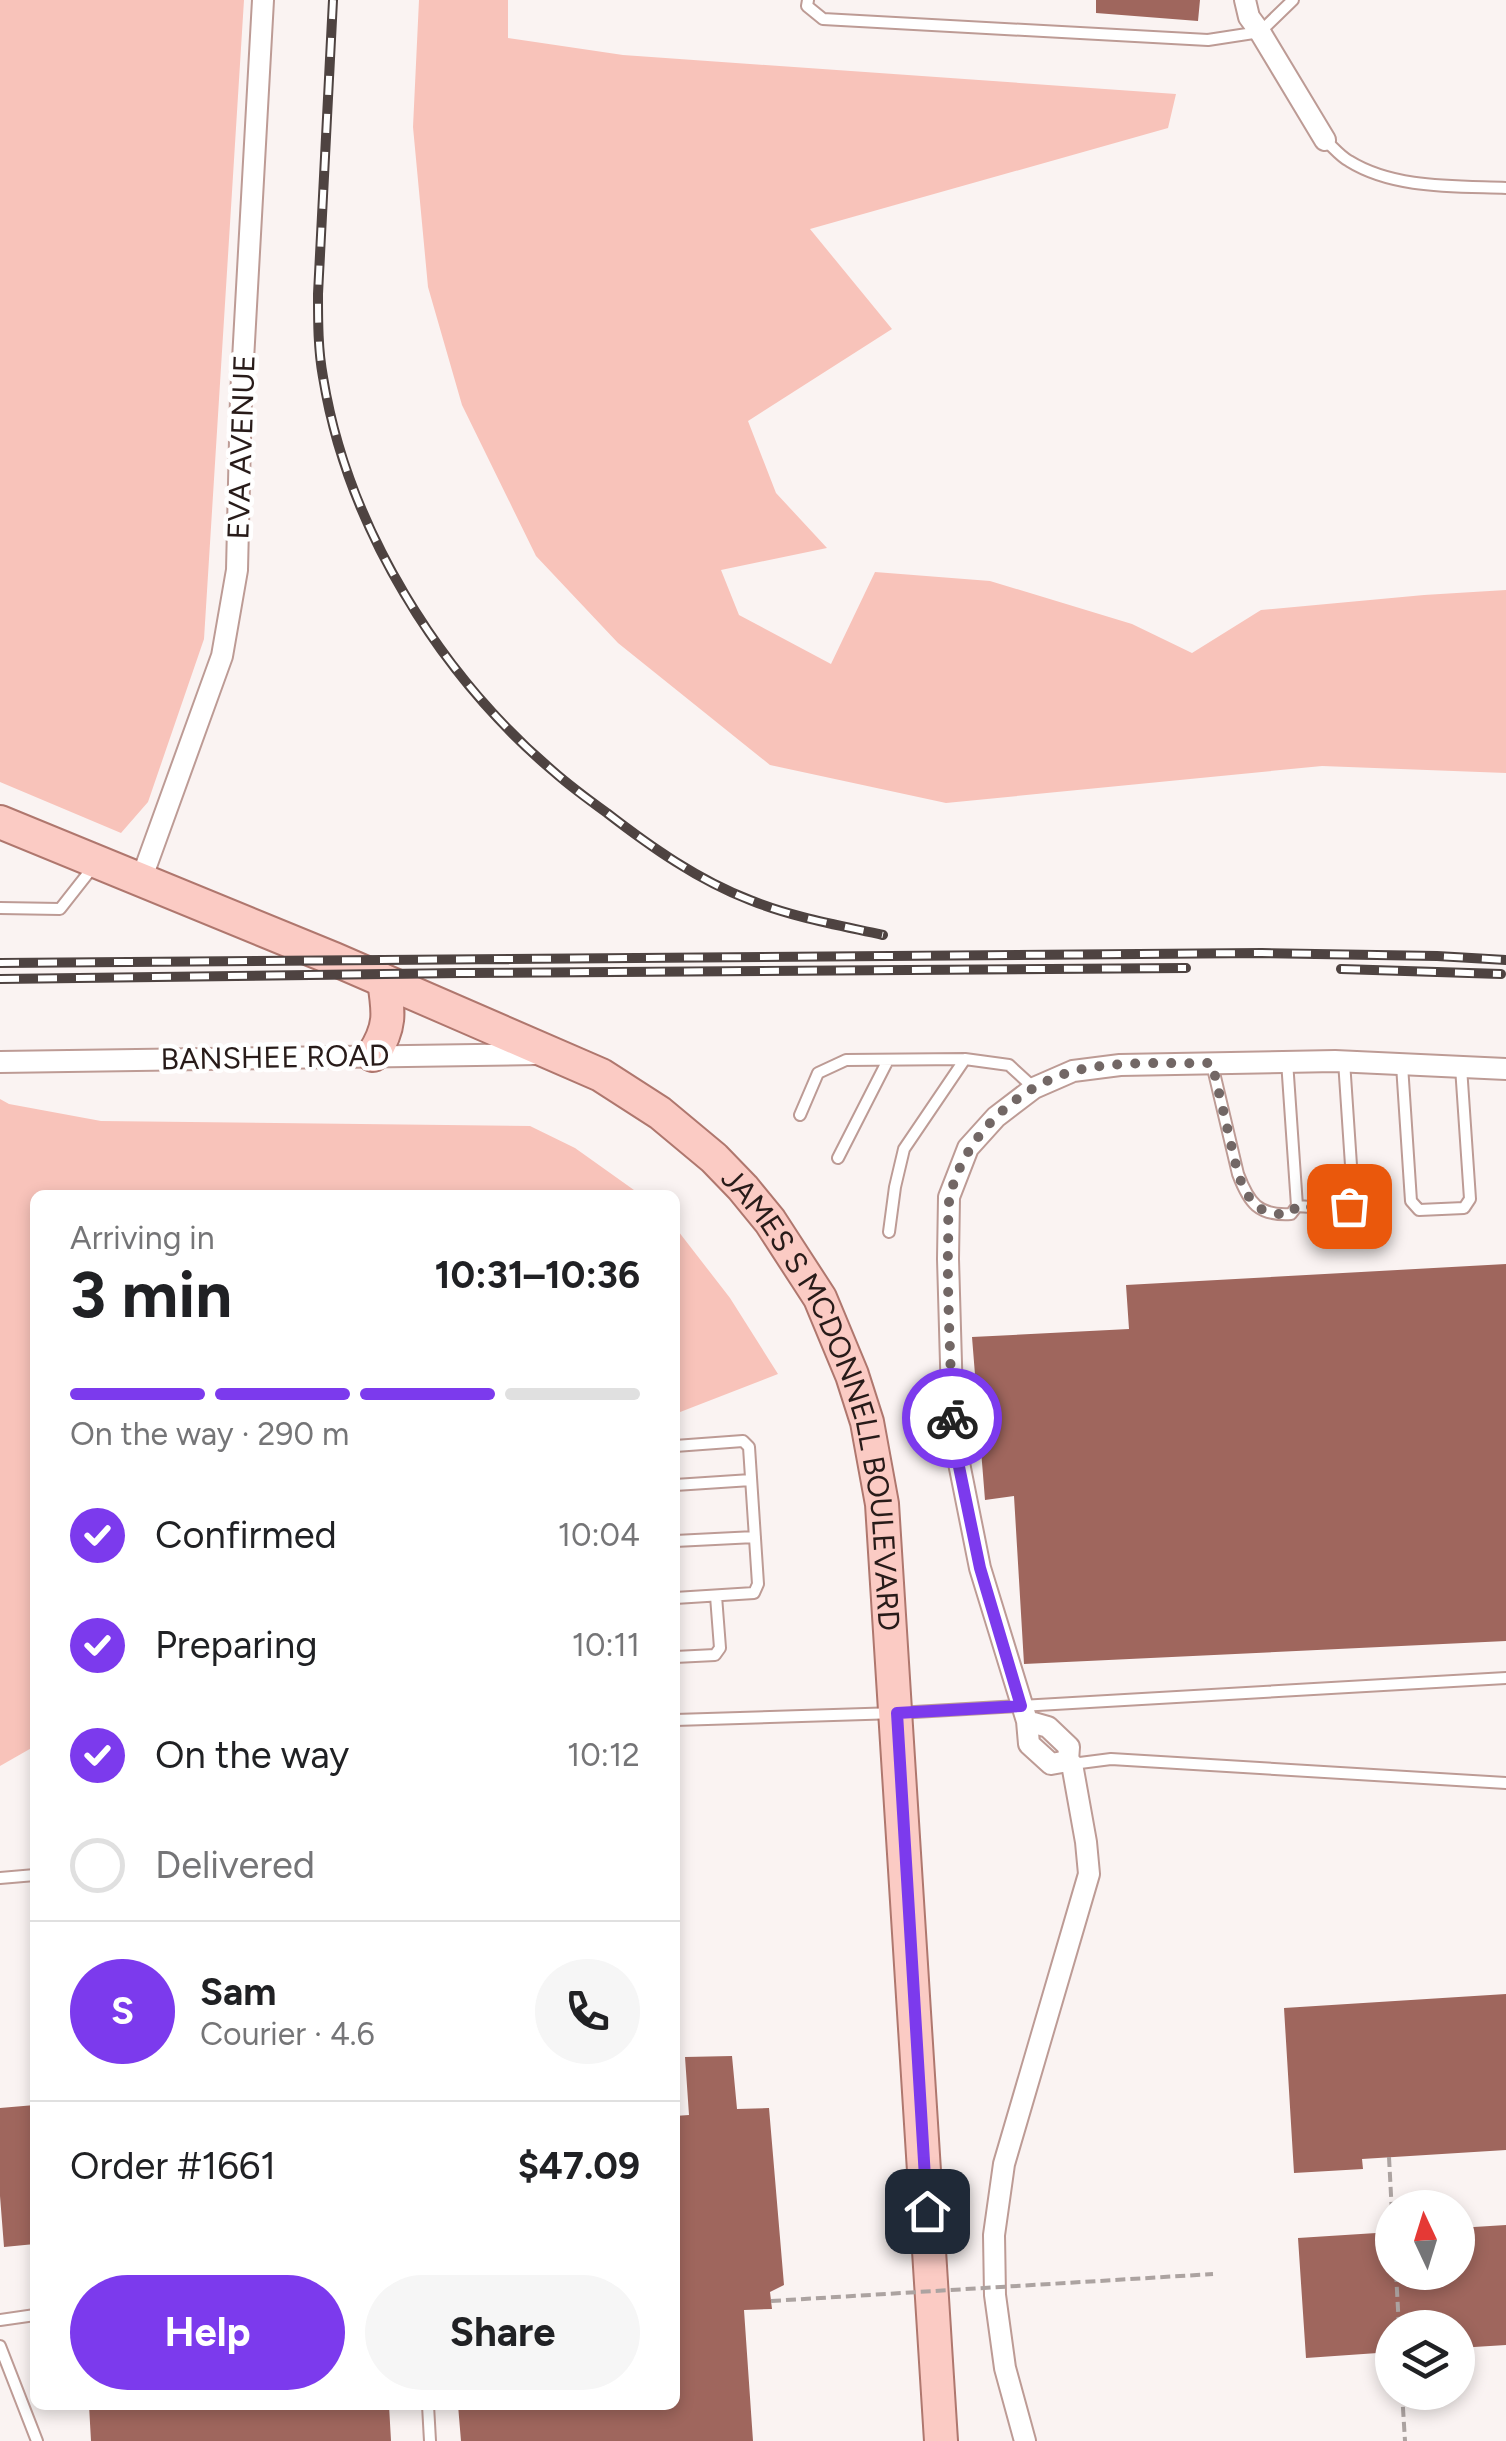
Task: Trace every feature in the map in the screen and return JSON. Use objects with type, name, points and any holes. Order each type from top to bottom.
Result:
[{"type":"main road","name":"JAMES S MCDONNELL BOULEVARD","points":[[0,822],[384,981],[601,1076],[660,1112],[744,1188],[820,1298],[852,1375],[877,1466],[885,1530],[941,2441]]},
{"type":"main road","points":[[373,1055],[386,1036],[389,1013],[384,981]]},
{"type":"street","name":"EVA AVENUE","points":[[141,880],[222,656],[237,570],[241,396],[263,0]]},
{"type":"street","points":[[1246,0],[1249,17],[1325,140]]},
{"type":"street","name":"BANSHEE ROAD","points":[[0,1062],[550,1054]]},
{"type":"street","points":[[1024,2441],[1005,2368],[995,2295],[994,2236],[1004,2164],[1089,1874],[1070,1762],[1051,1764],[1030,1744],[980,1568],[952,1433],[949,1197],[968,1148],[996,1117],[1034,1088],[1074,1072],[1120,1065],[1344,1061],[1506,1069]]},
{"type":"lane","points":[[808,0],[807,6],[823,19],[1208,40],[1260,32],[1293,0]]},
{"type":"lane","points":[[1325,140],[1348,160],[1378,174],[1420,184],[1506,188]]},
{"type":"lane","points":[[0,908],[60,909],[97,862]]},
{"type":"lane","points":[[889,1232],[904,1149],[965,1059]]},
{"type":"lane","points":[[800,1115],[818,1072],[846,1060],[965,1059],[1009,1065],[1034,1088]]},
{"type":"lane","points":[[838,1158],[888,1060]]},
{"type":"lane","points":[[1297,1206],[1339,1209],[1349,1206],[1353,1196],[1344,1061]]},
{"type":"lane","points":[[1212,1063],[1244,1190],[1259,1208],[1273,1215],[1290,1214],[1297,1206],[1287,1062]]},
{"type":"lane","points":[[1402,1064],[1411,1201],[1418,1210],[1464,1208],[1470,1200],[1461,1067]]},
{"type":"lane","points":[[680,1446],[743,1441],[749,1446],[758,1584],[754,1592],[680,1598]]},
{"type":"lane","points":[[680,1485],[752,1480]]},
{"type":"lane","points":[[680,1542],[755,1537]]},
{"type":"lane","points":[[680,1657],[716,1655],[720,1648],[716,1596]]},
{"type":"lane","points":[[680,1720],[897,1713],[1024,1714],[1506,1678]]},
{"type":"lane","points":[[1070,1762],[1111,1759],[1506,1783]]},
{"type":"lane","points":[[0,1878],[30,1875]]},
{"type":"lane","points":[[0,2320],[30,2315]]},
{"type":"lane","points":[[0,2346],[37,2441]]},
{"type":"lane","points":[[428,2410],[430,2441]]},
{"type":"path","points":[[1388,2157],[1390,2190]]},
{"type":"path","points":[[771,2301],[1212,2274]]},
{"type":"path","points":[[1403,2410],[1405,2441]]},
{"type":"shaded area","points":[[0,0],[244,0],[204,639],[148,802],[121,833],[0,782]]},
{"type":"shaded area","points":[[419,0],[508,0],[508,38],[623,55],[1176,94],[1168,128],[810,229],[892,329],[748,421],[776,493],[827,548],[721,570],[739,615],[831,664],[875,572],[990,581],[1132,624],[1192,653],[1261,610],[1506,590],[1506,773],[1322,766],[946,803],[770,765],[618,643],[536,556],[462,405],[428,287],[413,127]]},
{"type":"shaded area","points":[[0,1099],[101,1121],[530,1126],[575,1148],[634,1190],[30,1190],[30,1749],[0,1766]]},
{"type":"shaded area","points":[[680,1233],[730,1298],[778,1374],[680,1412]]},
{"type":"building","points":[[1096,0],[1200,0],[1198,21],[1096,13]]},
{"type":"building","points":[[1506,1264],[1506,1641],[1024,1664],[1014,1496],[985,1500],[972,1337],[1129,1329],[1126,1285]]},
{"type":"building","points":[[1506,1994],[1506,2150],[1362,2159],[1363,2169],[1294,2173],[1284,2008]]},
{"type":"building","points":[[732,2056],[737,2109],[769,2108],[784,2285],[770,2292],[772,2309],[744,2310],[753,2441],[461,2441],[458,2410],[680,2410],[680,2116],[689,2115],[685,2057]]},
{"type":"building","points":[[30,2105],[30,2244],[4,2247],[0,2108]]},
{"type":"building","points":[[1506,2225],[1506,2345],[1475,2347],[1475,2310],[1375,2310],[1375,2353],[1306,2358],[1298,2238],[1375,2233],[1375,2290],[1475,2290],[1475,2227]]},
{"type":"building","points":[[89,2410],[389,2410],[391,2441],[91,2441]]},
{"type":"railway","points":[[333,0],[318,294],[320,357],[335,433],[353,488],[404,594],[436,643],[511,732],[566,782],[641,838],[694,873],[750,900],[799,916],[883,935]]},
{"type":"railway","points":[[0,963],[1262,953],[1506,960]]},
{"type":"railway","points":[[0,979],[1186,968]]},
{"type":"railway","points":[[1341,969],[1501,974]]},
{"type":"way so far","points":[[952,1418],[949,1197],[968,1148],[996,1117],[1034,1088],[1074,1072],[1120,1065],[1212,1063],[1238,1174],[1244,1190],[1259,1208],[1273,1215],[1290,1214],[1297,1206],[1349,1206]]},
{"type":"route","points":[[927,2211],[897,1713],[1021,1706],[980,1568],[952,1418]]}]
